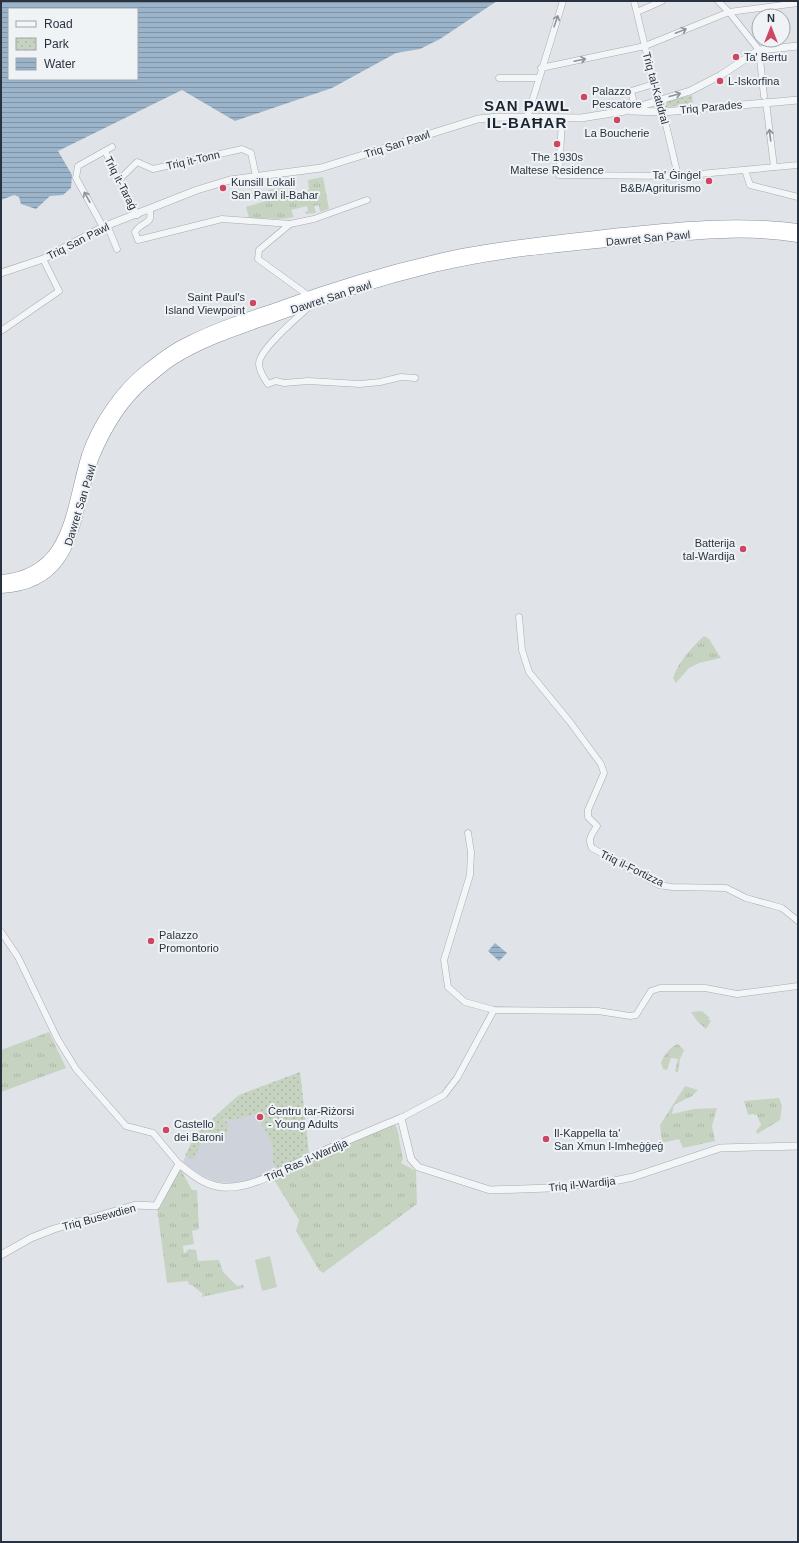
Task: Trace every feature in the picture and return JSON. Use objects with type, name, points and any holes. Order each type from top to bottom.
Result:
[{"type":"highway","name":"Dawret San Pawl","points":[[1,588],[26,584],[38,579],[57,564],[71,541],[94,458],[112,419],[142,384],[171,360],[197,346],[312,299],[376,275],[434,260],[499,248],[698,226],[748,225],[798,229]]},
{"type":"highway","name":"Dawret San Pawl","points":[[1,580],[23,577],[51,560],[59,548],[88,453],[107,413],[139,376],[167,354],[189,341],[312,299],[435,267],[540,249],[723,232],[798,237]]},
{"type":"street","points":[[527,118],[541,68],[563,1]]},
{"type":"street","name":"Triq tal-Katidral","points":[[634,1],[678,176]]},
{"type":"street","points":[[637,12],[662,1]]},
{"type":"street","points":[[718,1],[729,12],[759,50],[774,167]]},
{"type":"street","points":[[541,68],[645,46],[729,12],[798,3]]},
{"type":"street","name":"Triq San Pawl","points":[[1,273],[43,259],[105,226],[137,215],[197,190],[230,180],[321,168],[478,119],[581,118],[625,111],[690,91],[706,84],[759,50],[798,46]]},
{"type":"street","points":[[499,78],[538,78]]},
{"type":"street","points":[[633,99],[631,91],[654,84]]},
{"type":"street","name":"Triq Parades","points":[[625,111],[663,112],[765,99],[798,100]]},
{"type":"street","points":[[562,119],[559,175],[678,176],[798,165]]},
{"type":"street","points":[[112,147],[78,166],[76,178],[117,249]]},
{"type":"street","name":"Triq it-Tonn","points":[[119,180],[137,162],[153,169],[242,149],[251,153],[256,176]]},
{"type":"street","name":"Triq it-Taraġ","points":[[105,151],[137,215]]},
{"type":"street","points":[[744,170],[750,185],[798,197]]},
{"type":"street","points":[[149,209],[151,216],[150,220],[137,228],[135,232],[138,240],[222,219],[290,224],[314,219],[368,200]]},
{"type":"street","points":[[290,224],[259,250],[257,254],[258,259],[312,299],[280,333],[260,358],[259,364],[262,375],[268,384],[276,381],[284,383],[316,381],[360,384],[380,382],[401,377],[415,378]]},
{"type":"street","points":[[1,331],[59,291],[43,259]]},
{"type":"street","name":"Triq il-Fortizza","points":[[520,617],[522,650],[529,672],[570,722],[601,764],[604,774],[588,810],[588,817],[597,826],[590,838],[589,843],[592,848],[659,884],[672,887],[726,888],[746,898],[782,908],[798,921]]},
{"type":"street","points":[[468,833],[471,852],[470,874],[444,960],[448,987],[465,1002],[494,1010],[598,1011],[630,1016],[636,1015],[651,991],[660,988],[705,988],[737,994],[755,993],[798,986]]},
{"type":"street","name":"Triq Ras il-Wardija","points":[[1,932],[18,957],[57,1038],[76,1069],[126,1126],[153,1133],[179,1164],[199,1180],[210,1184],[230,1187],[250,1184],[270,1177],[309,1157],[400,1118],[444,1095],[457,1078],[494,1010]]},
{"type":"street","name":"Triq il-Wardija","points":[[400,1118],[411,1159],[418,1168],[490,1190],[549,1188],[614,1181],[633,1177],[720,1148],[798,1146]]},
{"type":"street","name":"Triq Busewdien","points":[[1,1256],[31,1238],[60,1227],[136,1205],[156,1206],[179,1164]]},
{"type":"shaded area","name":"Ċentru tar-Riżorsi - Young Adults","points":[[300,1072],[309,1154],[257,1178],[233,1183],[217,1182],[200,1175],[188,1168],[183,1162],[195,1135],[235,1098]]},
{"type":"green space","points":[[692,95],[693,105],[664,107],[663,102]]},
{"type":"green space","points":[[323,177],[329,209],[320,212],[319,205],[314,206],[316,213],[306,214],[305,212],[308,211],[307,206],[291,210],[294,217],[283,219],[249,218],[246,207],[269,200],[268,190],[283,188],[283,199],[301,196],[301,191],[309,190],[308,180]]},
{"type":"green space","points":[[704,636],[709,639],[721,658],[699,663],[689,668],[676,683],[673,678],[682,660]]},
{"type":"green space","points":[[702,1011],[710,1018],[708,1019],[711,1021],[706,1029],[697,1021],[691,1012]]},
{"type":"green space","points":[[49,1032],[66,1068],[1,1092],[1,1050]]},
{"type":"green space","points":[[678,1044],[684,1050],[680,1059],[678,1073],[675,1071],[678,1059],[671,1058],[667,1070],[663,1069],[661,1063],[664,1057],[670,1049]]},
{"type":"green space","points":[[300,1072],[309,1154],[277,1169],[272,1160],[273,1148],[271,1142],[255,1114],[232,1120],[221,1119],[229,1123],[226,1137],[206,1131],[194,1159],[185,1156],[195,1135],[239,1095]]},
{"type":"green space","points":[[685,1086],[698,1090],[692,1096],[674,1105],[672,1114],[694,1109],[717,1108],[712,1126],[715,1141],[683,1148],[679,1139],[662,1143],[660,1125]]},
{"type":"green space","points":[[779,1098],[782,1106],[780,1120],[757,1134],[756,1131],[761,1125],[757,1115],[748,1115],[744,1101]]},
{"type":"green space","points":[[389,1125],[395,1125],[397,1128],[403,1159],[401,1163],[416,1171],[417,1204],[323,1273],[319,1270],[296,1231],[299,1220],[274,1180],[319,1156]]},
{"type":"green space","points":[[181,1170],[192,1190],[197,1190],[199,1229],[192,1231],[194,1244],[183,1246],[184,1254],[189,1249],[196,1250],[198,1261],[219,1260],[223,1272],[237,1286],[243,1285],[244,1288],[201,1297],[203,1294],[192,1285],[189,1285],[188,1281],[167,1283],[157,1207],[177,1171]]},
{"type":"green space","points":[[270,1256],[277,1287],[262,1291],[255,1260]]},
{"type":"water","points":[[1,1],[497,1],[440,39],[420,49],[396,53],[332,88],[235,121],[182,90],[58,151],[72,175],[71,188],[63,195],[50,196],[36,209],[21,204],[19,197],[14,195],[1,200]]},
{"type":"water","points":[[495,943],[507,953],[499,961],[488,951]]},
{"type":"place","name":"Ta' Bertu","points":[[736,57]]},
{"type":"place","name":"L-Iskorfina","points":[[720,81]]},
{"type":"place","name":"Palazzo Pescatore","points":[[584,97]]},
{"type":"place","name":"La Boucherie","points":[[617,120]]},
{"type":"place","name":"The 1930s Maltese Residence","points":[[557,144]]},
{"type":"place","name":"Ta' Ġinġel B&B/Agriturismo","points":[[709,181]]},
{"type":"place","name":"Kunsill Lokali San Pawl il-Baħar","points":[[223,188]]},
{"type":"place","name":"Saint Paul's Island Viewpoint","points":[[253,303]]},
{"type":"place","name":"Batterija tal-Wardija","points":[[743,549]]},
{"type":"place","name":"Palazzo Promontorio","points":[[151,941]]},
{"type":"place","name":"Ċentru tar-Riżorsi - Young Adults","points":[[260,1117]]},
{"type":"place","name":"Castello dei Baroni","points":[[166,1130]]},
{"type":"place","name":"Il-Kappella ta' San Xmun l-Imħeġġeġ","points":[[546,1139]]},
{"type":"district","name":"SAN PAWL IL-BAĦAR","points":[[527,114]]}]
